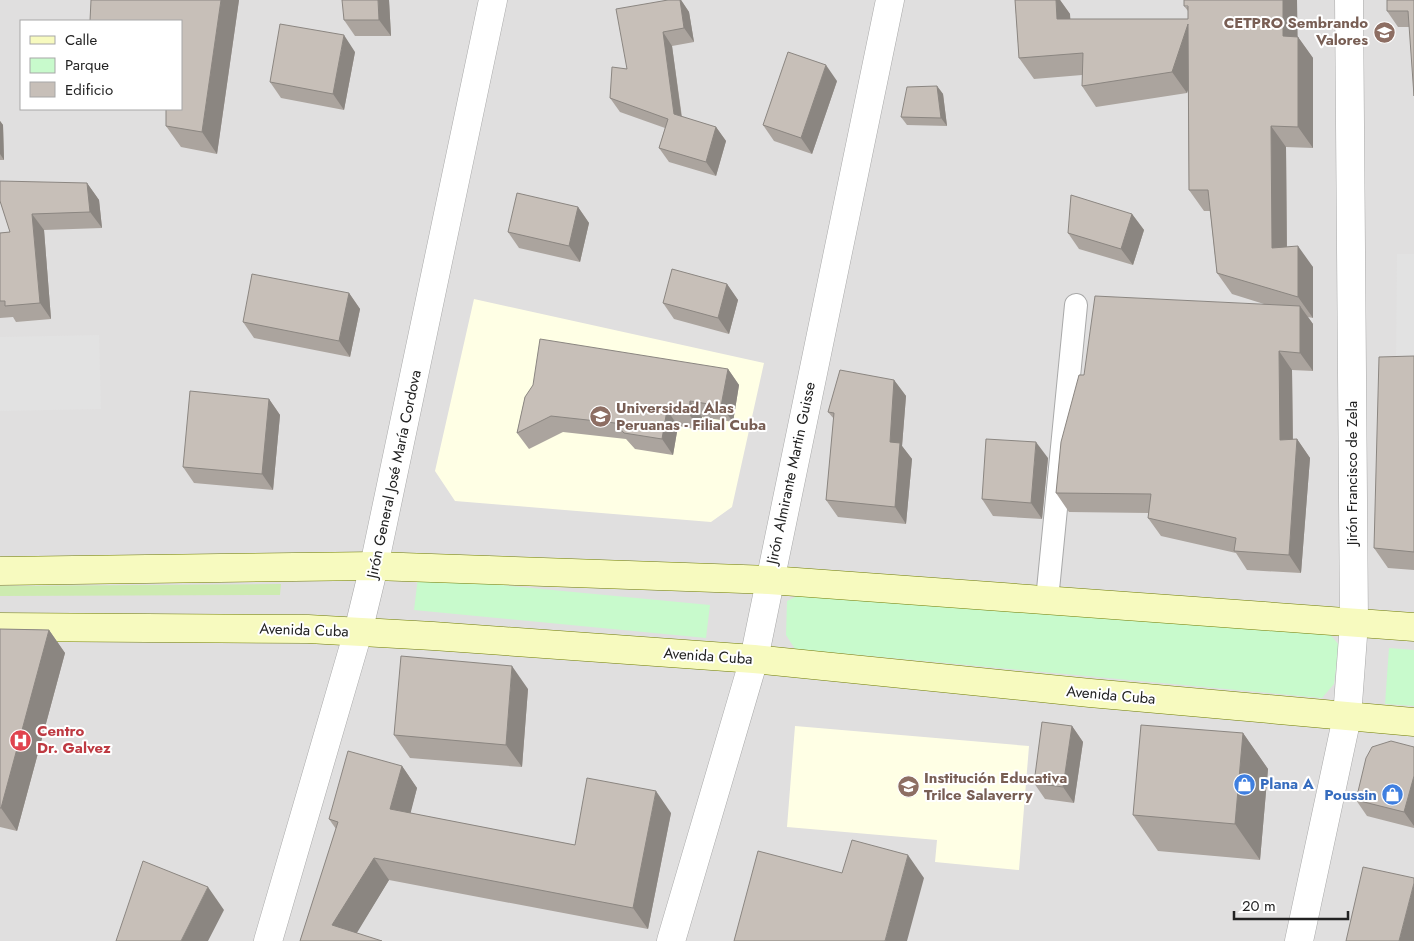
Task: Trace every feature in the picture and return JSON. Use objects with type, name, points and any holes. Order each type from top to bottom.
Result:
[{"type":"main road","points":[[0,570],[374,566],[769,580],[1414,627]]},
{"type":"main road","name":"Avenida Cuba","points":[[0,627],[308,629],[358,632],[754,659],[1414,722]]},
{"type":"street","name":"Jirón General José María Cordova","points":[[268,941],[358,632],[374,566],[493,0]]},
{"type":"street","name":"Jirón Almirante Martin Guisse","points":[[671,941],[754,659],[890,0]]},
{"type":"street","name":"Jirón Francisco de Zela","points":[[1298,941],[1347,716],[1354,622],[1349,0]]},
{"type":"lane","points":[[1048,600],[1076,305]]},
{"type":"shaded area","points":[[0,0],[1414,0],[1414,941],[0,941]]},
{"type":"shaded area","points":[[1397,254],[1414,254],[1414,368],[1396,368]]},
{"type":"shaded area","name":"Universidad Alas Peruanas - Filial Cuba","points":[[474,299],[764,363],[732,507],[711,522],[455,501],[435,471]]},
{"type":"shaded area","points":[[99,335],[101,409],[0,411],[0,337]]},
{"type":"shaded area","name":"Institución Educativa Trilce Salaverry","points":[[795,726],[1029,746],[1019,870],[935,862],[937,840],[787,827]]},
{"type":"green space","points":[[418,577],[710,605],[706,638],[414,610]]},
{"type":"green space","points":[[281,584],[280,595],[0,596],[0,586]]},
{"type":"green space","points":[[799,595],[1329,633],[1339,645],[1334,684],[1322,698],[795,649],[786,635],[787,601]]},
{"type":"green space","points":[[1389,648],[1414,650],[1414,706],[1385,704]]},
{"type":"building","points":[[91,0],[221,0],[202,132],[166,126],[166,110],[182,110],[182,20],[90,20]]},
{"type":"building","points":[[342,0],[378,0],[379,20],[344,20]]},
{"type":"building","points":[[668,0],[680,0],[684,28],[663,32],[674,114],[716,127],[706,162],[659,148],[668,119],[610,98],[612,67],[627,69],[616,9]]},
{"type":"building","points":[[1015,0],[1056,0],[1057,19],[1188,19],[1188,6],[1184,6],[1184,0],[1283,0],[1283,36],[1298,37],[1298,127],[1271,126],[1272,248],[1298,246],[1298,297],[1217,273],[1208,190],[1189,190],[1188,24],[1172,72],[1082,86],[1083,53],[1019,58]]},
{"type":"building","points":[[1387,0],[1414,0],[1414,96],[1408,11],[1387,11]]},
{"type":"building","points":[[280,24],[344,35],[333,94],[270,82]]},
{"type":"building","points":[[788,52],[826,65],[801,138],[763,125]]},
{"type":"building","points":[[937,86],[941,118],[901,117],[907,87]]},
{"type":"building","points":[[0,181],[87,183],[90,212],[32,214],[40,303],[5,306],[5,301],[0,301],[0,233],[10,232],[0,201]]},
{"type":"building","points":[[517,193],[578,207],[569,246],[508,232]]},
{"type":"building","points":[[1071,195],[1132,214],[1121,249],[1068,233]]},
{"type":"building","points":[[672,269],[727,284],[718,318],[663,303]]},
{"type":"building","points":[[252,274],[349,293],[339,341],[243,322]]},
{"type":"building","points":[[1095,296],[1300,306],[1300,353],[1279,351],[1280,440],[1297,439],[1289,555],[1234,551],[1236,538],[1148,518],[1151,494],[1056,493],[1061,442],[1079,375],[1084,375]]},
{"type":"building","points":[[540,339],[728,369],[721,406],[690,401],[689,414],[667,410],[662,439],[624,433],[615,423],[551,416],[517,433],[525,397],[533,385]]},
{"type":"building","points":[[1414,356],[1414,552],[1374,548],[1379,357]]},
{"type":"building","points":[[840,370],[894,380],[890,442],[900,443],[895,507],[826,500],[834,413],[828,412]]},
{"type":"building","points":[[190,391],[269,399],[262,474],[183,467]]},
{"type":"building","points":[[986,439],[1036,442],[1031,503],[982,499]]},
{"type":"building","points":[[0,629],[49,630],[1,808],[0,808]]},
{"type":"building","points":[[401,656],[512,666],[506,745],[394,735]]},
{"type":"building","points":[[1042,722],[1072,726],[1063,787],[1034,783]]},
{"type":"building","points":[[1141,725],[1243,733],[1235,824],[1133,815]]},
{"type":"building","points":[[1391,741],[1414,747],[1414,776],[1404,812],[1356,800],[1366,758],[1372,747]]},
{"type":"building","points":[[348,751],[402,766],[390,809],[575,845],[587,778],[656,791],[633,908],[374,858],[332,925],[382,941],[300,941],[338,822],[329,819]]},
{"type":"building","points":[[852,840],[908,855],[885,941],[734,941],[758,851],[842,873]]},
{"type":"building","points":[[143,861],[208,887],[181,941],[116,941]]},
{"type":"building","points":[[1363,867],[1414,878],[1399,941],[1346,941]]},
{"type":"place","name":"CETPRO Sembrando Valores","points":[[1384,32]]},
{"type":"place","name":"Universidad Alas Peruanas - Filial Cuba","points":[[600,417]]},
{"type":"place","name":"Centro Dr. Galvez","points":[[21,740]]},
{"type":"place","name":"Plana A","points":[[1244,784]]},
{"type":"place","name":"Institución Educativa Trilce Salaverry","points":[[908,787]]},
{"type":"place","name":"Poussin","points":[[1393,795]]}]
